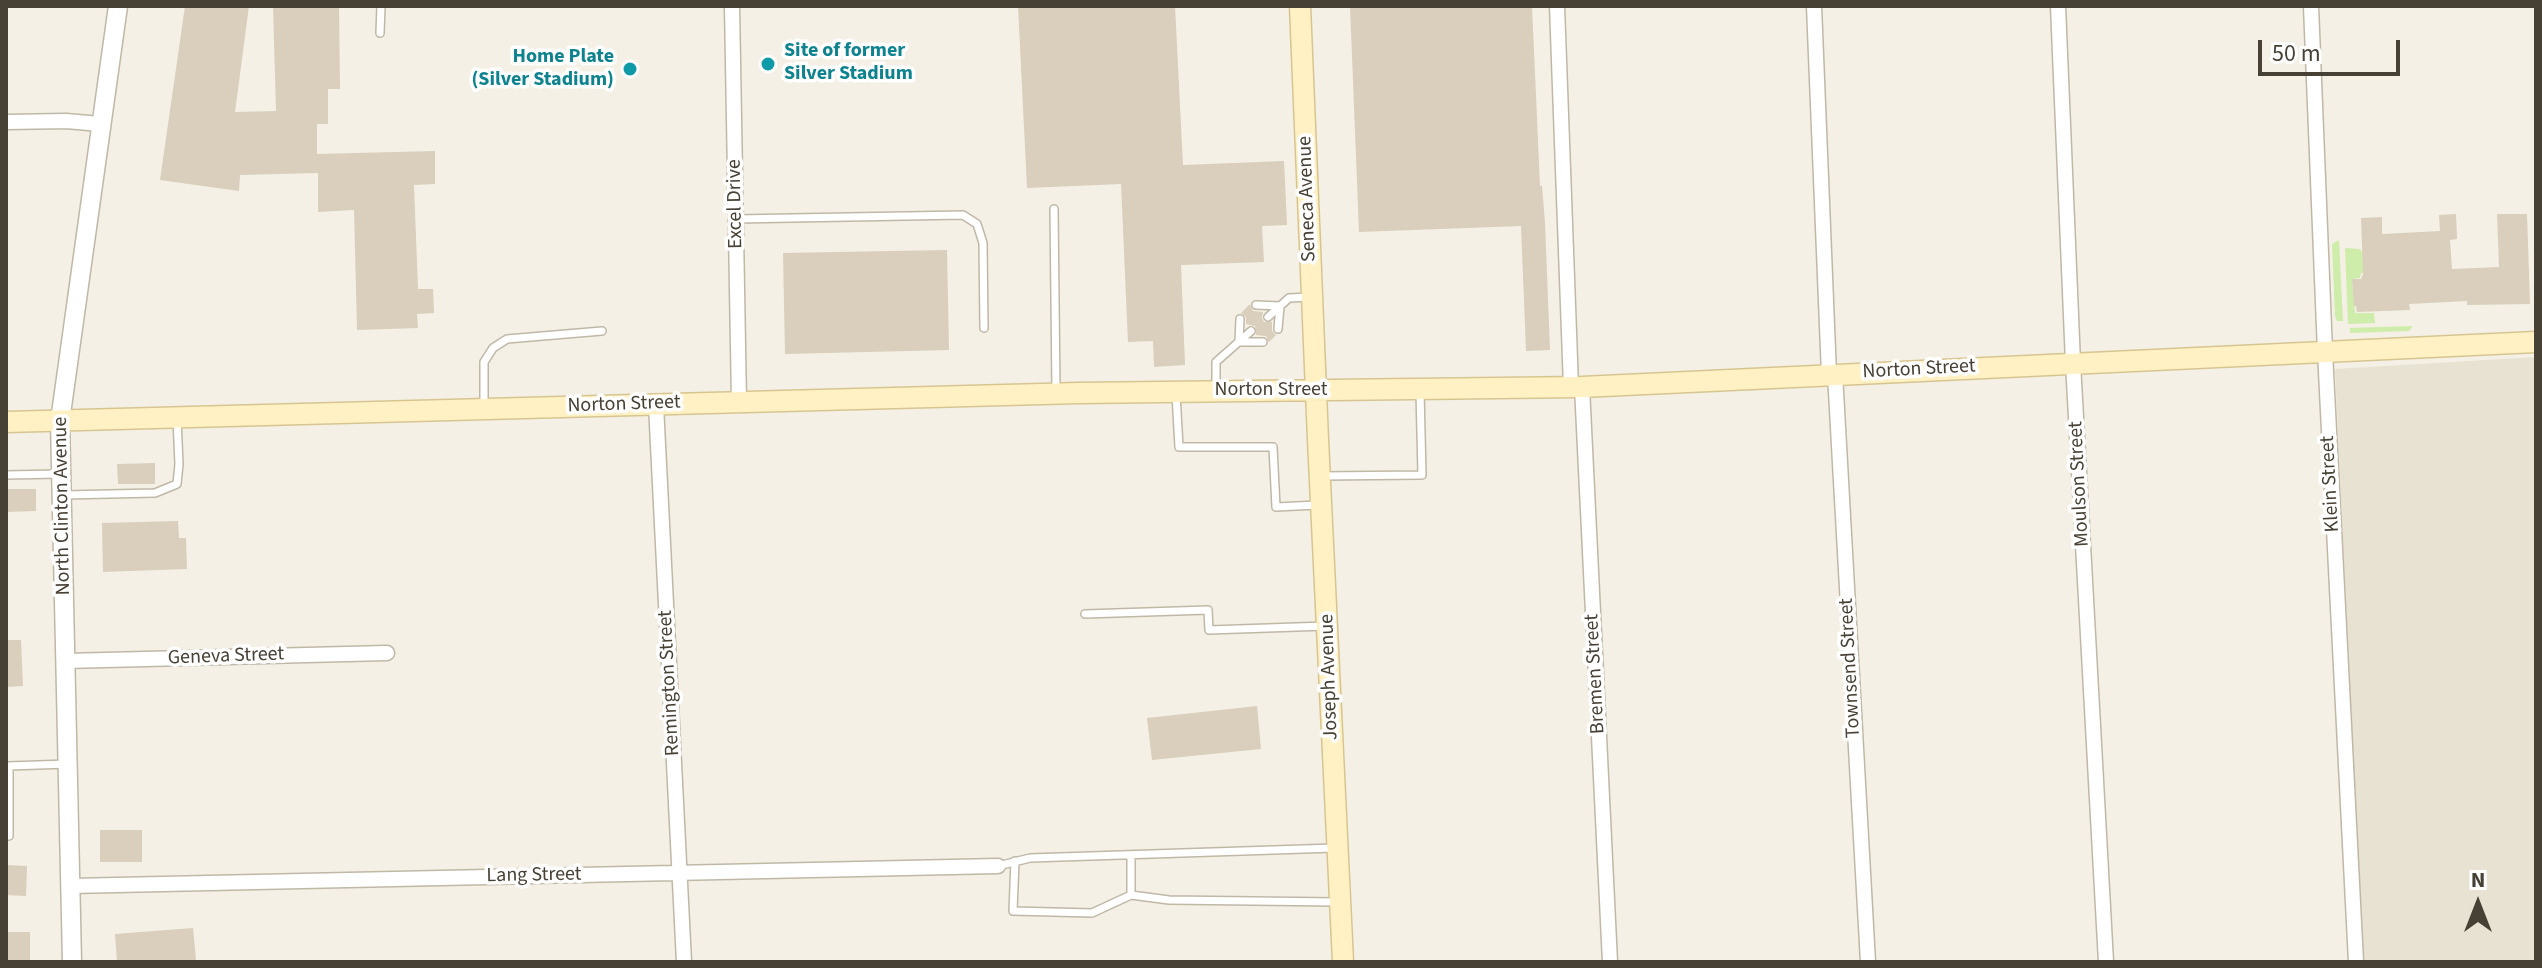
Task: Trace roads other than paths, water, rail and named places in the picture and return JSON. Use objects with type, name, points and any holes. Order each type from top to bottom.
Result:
[{"type":"main road","name":"Seneca Avenue","points":[[1300,6],[1315,391]]},
{"type":"main road","name":"Norton Street","points":[[6,422],[1056,394],[1577,387],[2536,342]]},
{"type":"main road","name":"Joseph Avenue","points":[[1315,391],[1323,504],[1343,962]]},
{"type":"street","name":"North Clinton Avenue","points":[[72,962],[60,421],[118,6]]},
{"type":"street","name":"Excel Drive","points":[[732,6],[739,402]]},
{"type":"street","name":"Bremen Street","points":[[1557,6],[1610,962]]},
{"type":"street","name":"Townsend Street","points":[[1814,6],[1832,374],[1868,962]]},
{"type":"street","name":"Moulson Street","points":[[2058,6],[2073,363],[2106,962]]},
{"type":"street","name":"Klein Street","points":[[2311,6],[2356,962]]},
{"type":"street","points":[[6,122],[100,124]]},
{"type":"street","name":"Remington Street","points":[[656,405],[684,962]]},
{"type":"street","name":"Geneva Street","points":[[65,661],[387,653]]},
{"type":"street","name":"Lang Street","points":[[70,886],[998,866]]},
{"type":"lane","points":[[380,33],[381,6]]},
{"type":"lane","points":[[1054,209],[1056,394]]},
{"type":"lane","points":[[736,219],[963,215],[977,224],[983,243],[984,328]]},
{"type":"lane","points":[[1268,317],[1289,298],[1311,297]]},
{"type":"lane","points":[[1256,305],[1280,306]]},
{"type":"lane","points":[[1278,329],[1280,306]]},
{"type":"lane","points":[[1239,342],[1240,319]]},
{"type":"lane","points":[[484,409],[484,362],[493,348],[507,339],[602,331]]},
{"type":"lane","points":[[1216,392],[1216,362],[1251,331]]},
{"type":"lane","points":[[1239,342],[1263,342]]},
{"type":"lane","points":[[1321,476],[1422,475],[1420,389]]},
{"type":"lane","points":[[1176,392],[1179,447],[1273,447],[1276,507],[1323,504]]},
{"type":"lane","points":[[62,495],[155,493],[177,484],[177,418]]},
{"type":"lane","points":[[6,475],[61,474]]},
{"type":"lane","points":[[1085,614],[1208,610],[1209,630],[1328,626]]},
{"type":"lane","points":[[6,836],[9,836],[8,766],[68,764]]},
{"type":"lane","points":[[998,866],[1030,858],[1337,847]]},
{"type":"lane","points":[[1131,855],[1131,895]]},
{"type":"lane","points":[[1015,861],[1013,911],[1092,913],[1131,895],[1169,900],[1340,902]]},
{"type":"place","name":"Site of former Silver Stadium","points":[[768,64]]},
{"type":"place","name":"Home Plate (Silver Stadium)","points":[[630,69]]}]
